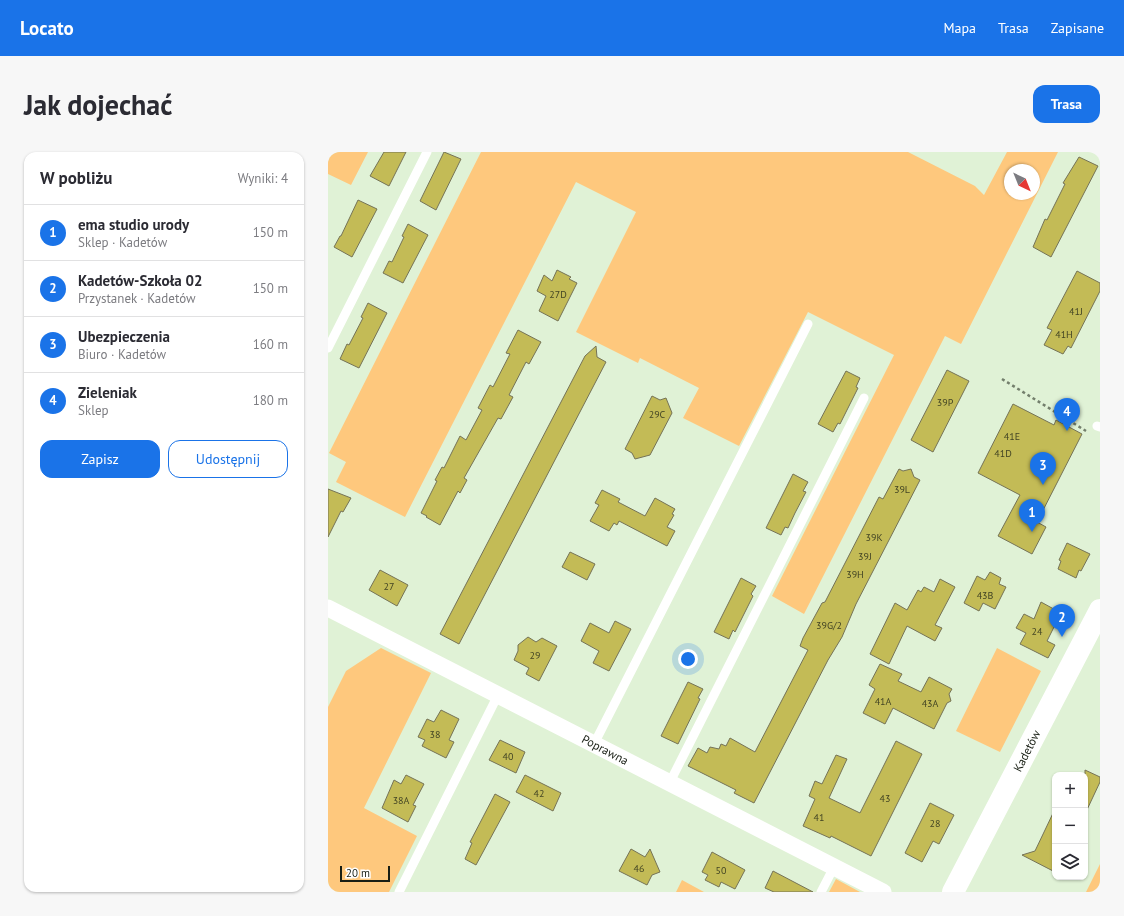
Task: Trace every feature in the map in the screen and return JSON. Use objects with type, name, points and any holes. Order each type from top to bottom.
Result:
[{"type":"street","name":"Poprawna","points":[[328,608],[883,892]]},
{"type":"street","name":"Kadetów","points":[[953,892],[1100,610]]},
{"type":"lane","points":[[328,348],[427,152]]},
{"type":"lane","points":[[594,744],[808,324]]},
{"type":"lane","points":[[670,784],[864,398]]},
{"type":"lane","points":[[399,892],[498,695]]},
{"type":"lane","points":[[821,892],[834,867]]},
{"type":"path","points":[[1002,379],[1092,435]]},
{"type":"shaded area","points":[[328,152],[368,152],[351,185],[328,174]]},
{"type":"shaded area","points":[[481,152],[908,152],[975,186],[984,195],[1007,152],[1058,152],[1040,188],[1040,164],[1004,164],[1004,200],[1034,200],[961,344],[945,336],[804,614],[772,596],[894,355],[808,312],[739,446],[683,418],[699,388],[640,358],[638,363],[576,332],[636,212],[576,182],[405,517],[336,482],[346,462],[329,453]]},
{"type":"shaded area","points":[[381,648],[431,673],[364,808],[417,836],[389,892],[328,892],[328,707],[346,671]]},
{"type":"shaded area","points":[[997,648],[1041,671],[1000,752],[956,731]]},
{"type":"shaded area","points":[[1100,864],[1100,892],[1086,892]]},
{"type":"shaded area","points":[[836,879],[860,892],[829,892]]},
{"type":"shaded area","points":[[682,880],[704,892],[676,892]]},
{"type":"building","points":[[384,152],[406,152],[389,186],[370,176]]},
{"type":"building","points":[[444,152],[461,159],[436,210],[420,201]]},
{"type":"building","points":[[1079,157],[1098,166],[1051,257],[1033,247],[1045,219],[1047,220],[1065,184],[1063,183]]},
{"type":"building","points":[[358,200],[377,209],[352,257],[334,247],[341,236]]},
{"type":"building","points":[[408,224],[428,235],[403,283],[383,273],[389,261],[392,262],[404,237],[402,236]]},
{"type":"building","points":[[557,270],[571,277],[569,279],[577,283],[558,321],[539,311],[546,296],[537,291],[544,275],[552,281]]},
{"type":"building","points":[[1077,271],[1100,283],[1100,291],[1071,348],[1068,346],[1063,354],[1044,345],[1052,330],[1047,328]]},
{"type":"building","points":[[368,303],[387,313],[359,368],[340,359],[347,344],[349,345],[363,318],[361,317]]},
{"type":"building","points":[[518,330],[541,342],[529,364],[526,362],[509,395],[513,397],[501,419],[498,418],[464,478],[467,480],[460,493],[458,491],[440,525],[421,513],[437,481],[435,480],[442,467],[444,468],[460,436],[466,440],[482,410],[478,408],[490,385],[493,387],[510,354],[506,353]]},
{"type":"building","points":[[596,346],[597,357],[606,362],[459,644],[440,634],[585,356]]},
{"type":"building","points":[[947,370],[969,381],[933,452],[911,440]]},
{"type":"building","points":[[846,371],[860,378],[856,387],[858,388],[840,424],[838,423],[833,432],[818,424]]},
{"type":"building","points":[[652,396],[660,400],[666,398],[672,413],[650,455],[635,459],[632,453],[625,449]]},
{"type":"building","points":[[1013,404],[1054,425],[1056,420],[1082,434],[1037,522],[1046,527],[1032,554],[998,536],[1020,495],[978,473]]},
{"type":"building","points":[[899,469],[903,471],[911,469],[914,477],[920,480],[856,604],[842,637],[828,660],[754,803],[734,793],[736,790],[688,766],[698,748],[707,753],[710,747],[719,749],[721,744],[726,746],[730,738],[755,752],[808,650],[800,646],[803,638],[822,603],[825,602],[879,497],[883,499]]},
{"type":"building","points":[[793,474],[808,482],[803,491],[806,492],[788,528],[785,527],[781,535],[766,528]]},
{"type":"building","points":[[328,489],[351,498],[343,512],[341,511],[328,537]]},
{"type":"building","points":[[602,490],[620,499],[618,502],[645,516],[655,498],[675,509],[672,514],[674,515],[667,527],[675,531],[667,546],[619,521],[617,525],[614,523],[609,531],[590,521],[599,505],[595,503]]},
{"type":"building","points":[[1067,543],[1090,554],[1081,571],[1079,570],[1076,578],[1058,569],[1061,561],[1059,560]]},
{"type":"building","points":[[570,552],[595,564],[587,580],[562,567]]},
{"type":"building","points":[[380,570],[408,585],[397,606],[369,590]]},
{"type":"building","points":[[990,572],[1001,578],[999,584],[1006,587],[995,609],[983,603],[979,611],[964,603],[977,576],[985,580]]},
{"type":"building","points":[[741,578],[756,586],[751,594],[753,596],[735,632],[733,630],[729,639],[714,632]]},
{"type":"building","points":[[940,579],[955,587],[935,625],[942,628],[935,641],[907,626],[889,664],[870,654],[895,603],[907,610],[918,590],[921,592],[924,587],[934,592]]},
{"type":"building","points":[[1041,602],[1061,613],[1047,641],[1055,645],[1048,658],[1020,644],[1026,633],[1016,628],[1024,614],[1034,619]]},
{"type":"building","points":[[615,621],[631,629],[609,671],[593,663],[599,651],[581,641],[590,623],[609,633]]},
{"type":"building","points":[[528,637],[536,642],[542,638],[557,646],[539,681],[526,674],[529,668],[514,660],[518,651],[518,645]]},
{"type":"building","points":[[880,664],[902,674],[898,681],[921,692],[929,677],[952,689],[949,694],[951,701],[947,703],[934,729],[893,708],[885,724],[863,713],[875,689],[869,685]]},
{"type":"building","points":[[688,682],[703,689],[698,698],[700,699],[678,744],[661,736]]},
{"type":"building","points":[[441,710],[459,719],[449,740],[454,742],[446,758],[422,746],[425,740],[418,737],[427,719],[434,722]]},
{"type":"building","points":[[500,740],[525,752],[516,773],[489,760]]},
{"type":"building","points":[[896,741],[922,754],[871,856],[831,836],[830,838],[803,826],[815,799],[809,796],[815,781],[822,784],[836,755],[847,759],[829,798],[860,813]]},
{"type":"building","points":[[1085,770],[1100,777],[1100,782],[1088,808],[1088,772],[1085,772]]},
{"type":"building","points":[[406,775],[424,784],[413,805],[416,806],[408,822],[382,808],[394,780],[401,784]]},
{"type":"building","points":[[525,775],[561,793],[553,811],[516,792]]},
{"type":"building","points":[[495,794],[510,802],[476,865],[465,859],[472,843],[470,842]]},
{"type":"building","points":[[930,803],[954,815],[939,844],[933,841],[922,862],[905,853]]},
{"type":"building","points":[[1052,815],[1052,870],[1022,855],[1035,851]]},
{"type":"building","points":[[631,849],[645,857],[650,849],[660,872],[652,875],[647,885],[619,871]]},
{"type":"building","points":[[712,852],[745,870],[735,889],[721,882],[719,887],[705,880],[708,875],[702,872]]},
{"type":"building","points":[[773,871],[813,892],[774,892],[765,888]]},
{"type":"place","name":"Zieleniak","points":[[1067,431]]},
{"type":"place","name":"Ubezpieczenia","points":[[1043,485]]},
{"type":"place","name":"ema studio urody","points":[[1032,532]]},
{"type":"place","name":"Kadetów-Szkoła 02","points":[[1062,637]]}]
